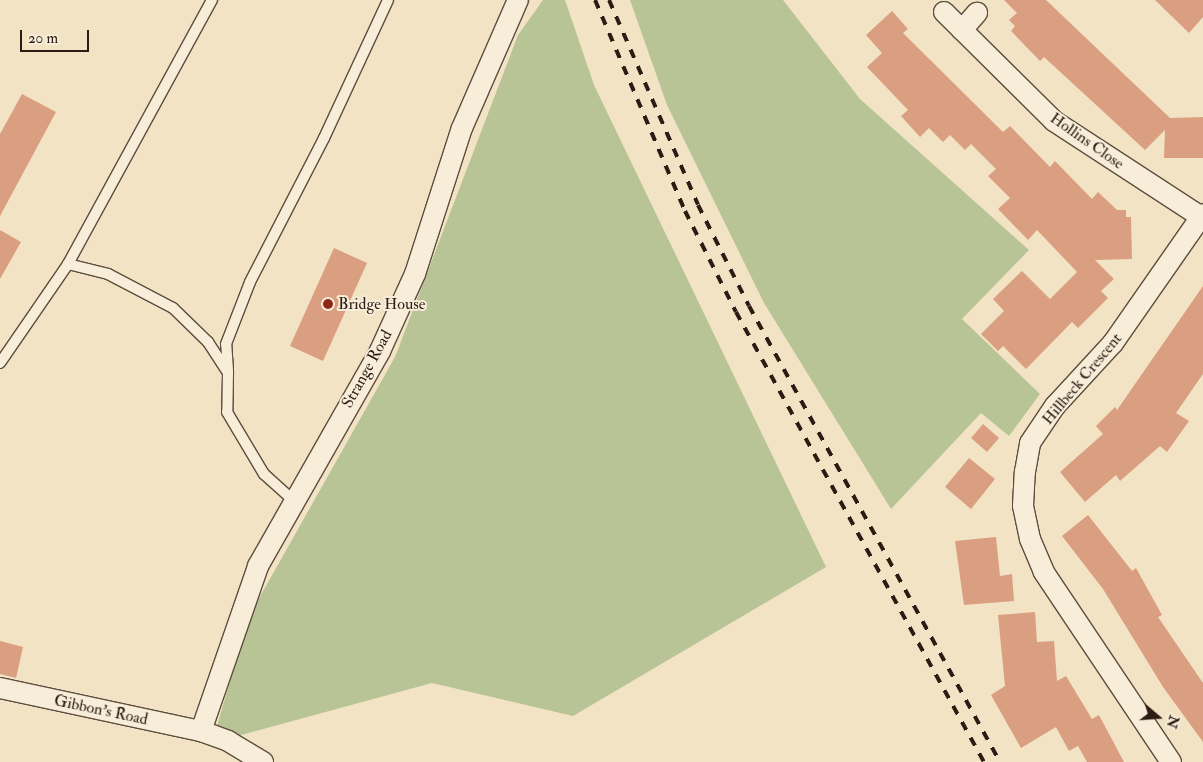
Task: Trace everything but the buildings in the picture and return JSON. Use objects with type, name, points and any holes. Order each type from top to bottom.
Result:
[{"type":"street","name":"Strange Road","points":[[201,731],[244,601],[293,500],[380,351],[411,283],[462,128],[518,0]]},
{"type":"street","name":"Hollins Close","points":[[944,12],[1054,121],[1202,216]]},
{"type":"street","points":[[962,30],[977,13]]},
{"type":"street","name":"Hillbeck Crescent","points":[[1171,762],[1044,572],[1028,531],[1023,506],[1024,481],[1030,443],[1054,406],[1113,343],[1202,216]]},
{"type":"street","name":"Gibbon's Road","points":[[0,688],[201,731],[228,741],[264,762]]},
{"type":"lane","points":[[0,363],[68,264],[212,0]]},
{"type":"lane","points":[[293,500],[264,474],[227,412],[228,373],[226,344],[250,282],[328,130],[388,0]]},
{"type":"lane","points":[[68,264],[108,274],[173,308],[208,342],[228,373]]},
{"type":"green space","points":[[543,0],[565,0],[594,85],[826,567],[573,716],[432,683],[212,743],[249,616],[395,357],[518,35]]},
{"type":"green space","points":[[630,0],[783,0],[860,99],[1029,250],[962,319],[1040,394],[1009,436],[981,413],[891,509],[764,303],[667,105]]},
{"type":"railway","points":[[595,0],[685,211],[736,312],[984,762]]},
{"type":"railway","points":[[609,0],[698,205],[749,306],[1000,762]]},
{"type":"place","name":"Bridge House","points":[[328,304]]}]
